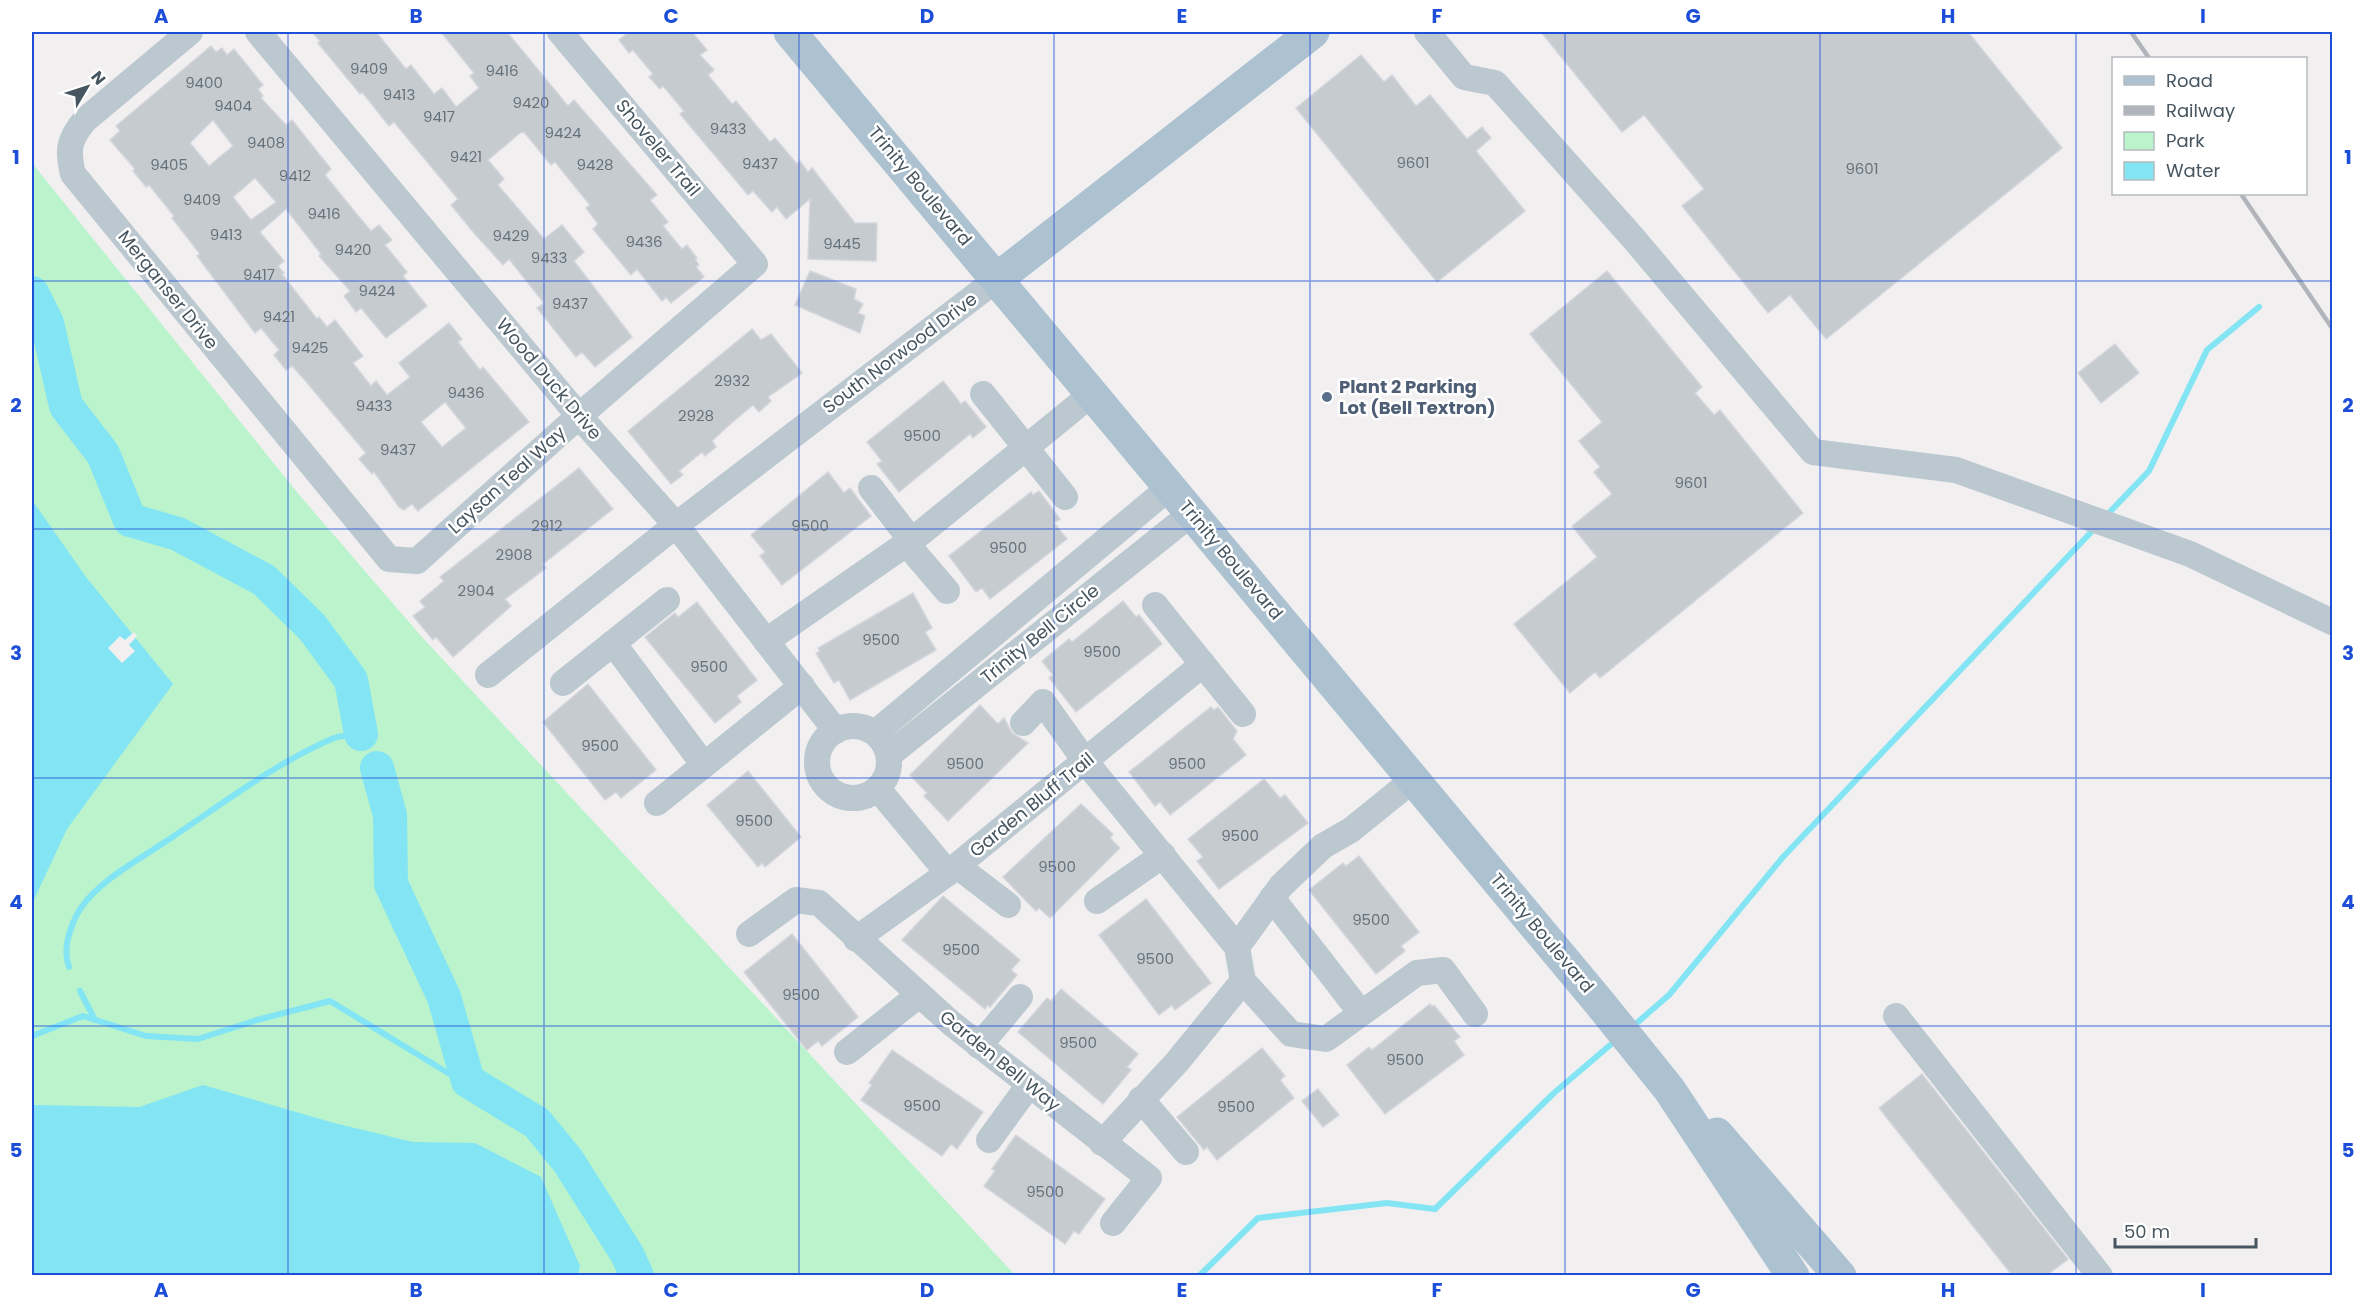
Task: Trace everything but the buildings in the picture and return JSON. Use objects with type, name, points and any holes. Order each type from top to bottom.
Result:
[{"type":"main road","name":"Trinity Boulevard","points":[[790,32],[1598,1001],[1669,1089],[1793,1275]]},
{"type":"main road","name":"South Norwood Drive","points":[[997,279],[1313,32]]},
{"type":"main road","name":"Trinity Boulevard","points":[[1669,1089],[1723,1140],[1840,1275]]},
{"type":"street","name":"Merganser Drive","points":[[190,32],[85,120],[72,136],[68,153],[73,174],[389,559]]},
{"type":"street","name":"Wood Duck Drive","points":[[258,32],[579,416],[676,525],[836,730]]},
{"type":"street","name":"Shoveler Trail","points":[[560,32],[755,264]]},
{"type":"street","points":[[1427,32],[1464,77],[1495,83],[1634,239],[1813,452],[1956,470],[2031,495],[2190,554],[2332,622]]},
{"type":"street","name":"Laysan Teal Way","points":[[389,559],[417,561],[579,416],[755,264]]},
{"type":"street","name":"South Norwood Drive","points":[[488,675],[676,525],[997,279]]},
{"type":"street","points":[[766,641],[909,542],[1093,393]]},
{"type":"street","points":[[983,394],[1065,497]]},
{"type":"street","name":"Trinity Bell Circle","points":[[875,733],[1170,486]]},
{"type":"street","points":[[871,488],[947,591]]},
{"type":"street","name":"Trinity Bell Circle","points":[[889,755],[1192,513]]},
{"type":"street","points":[[563,683],[668,600]]},
{"type":"street","points":[[1155,605],[1243,714]]},
{"type":"street","points":[[613,643],[704,765]]},
{"type":"street","name":"Garden Bluff Trail","points":[[856,939],[952,870],[1203,664]]},
{"type":"street","points":[[657,803],[802,686]]},
{"type":"street","points":[[1023,723],[1043,702],[1085,761],[1237,946],[1243,981],[1291,1034],[1326,1039],[1417,973],[1443,970],[1475,1014]]},
{"type":"street","points":[[857,726],[875,733],[883,740],[889,755],[886,779],[878,789],[866,796],[853,799],[840,796],[828,789],[819,776],[817,761],[820,747],[829,735],[836,730],[857,726]]},
{"type":"street","points":[[1237,946],[1281,886],[1323,846],[1351,830],[1414,779]]},
{"type":"street","points":[[878,789],[952,870],[1008,905]]},
{"type":"street","points":[[1097,901],[1163,855]]},
{"type":"street","points":[[1272,898],[1361,1014]]},
{"type":"street","name":"Garden Bell Way","points":[[748,934],[796,900],[819,903],[856,939],[979,1046],[1149,1178],[1113,1223]]},
{"type":"street","points":[[1102,1143],[1177,1062],[1243,981]]},
{"type":"street","points":[[847,1052],[919,995]]},
{"type":"street","points":[[979,1046],[1020,997]]},
{"type":"street","points":[[1896,1016],[2100,1275]]},
{"type":"street","points":[[989,1140],[1029,1085]]},
{"type":"street","points":[[1141,1099],[1186,1152]]},
{"type":"green space","points":[[32,163],[301,497],[421,636],[1015,1275],[32,1275]]},
{"type":"water","points":[[32,500],[86,577],[173,684],[67,829],[32,904]]},
{"type":"water","points":[[203,1085],[334,1123],[413,1142],[475,1143],[541,1177],[580,1266],[578,1275],[32,1275],[32,1105],[139,1107]]},
{"type":"pier","points":[[134,632],[137,636],[129,645],[135,651],[122,663],[108,648],[120,636],[125,640]]},
{"type":"waterway","points":[[32,293],[47,323],[66,406],[103,454],[130,520],[178,534],[264,580],[312,627],[351,680],[361,734]]},
{"type":"waterway","points":[[2106,516],[2149,471],[2207,350],[2259,307]]},
{"type":"waterway","points":[[1631,1028],[1669,995],[1783,857],[2095,528]]},
{"type":"waterway","points":[[69,967],[66,950],[73,923],[87,900],[105,883],[249,785],[291,760],[334,738],[361,734]]},
{"type":"waterway","points":[[377,768],[390,815],[391,884],[444,997],[468,1081],[537,1123],[568,1161],[627,1254],[637,1276]]},
{"type":"waterway","points":[[80,991],[95,1020]]},
{"type":"waterway","points":[[32,1036],[83,1016],[146,1036],[198,1039],[257,1020],[330,1001],[448,1073],[468,1081]]},
{"type":"waterway","points":[[1199,1276],[1258,1218],[1387,1203],[1435,1209],[1554,1093],[1616,1040]]},
{"type":"railway","points":[[2131,32],[2148,57]]},
{"type":"railway","points":[[2242,195],[2332,328]]},
{"type":"place","name":"Plant 2 Parking Lot (Bell Textron)","points":[[1327,397]]}]
